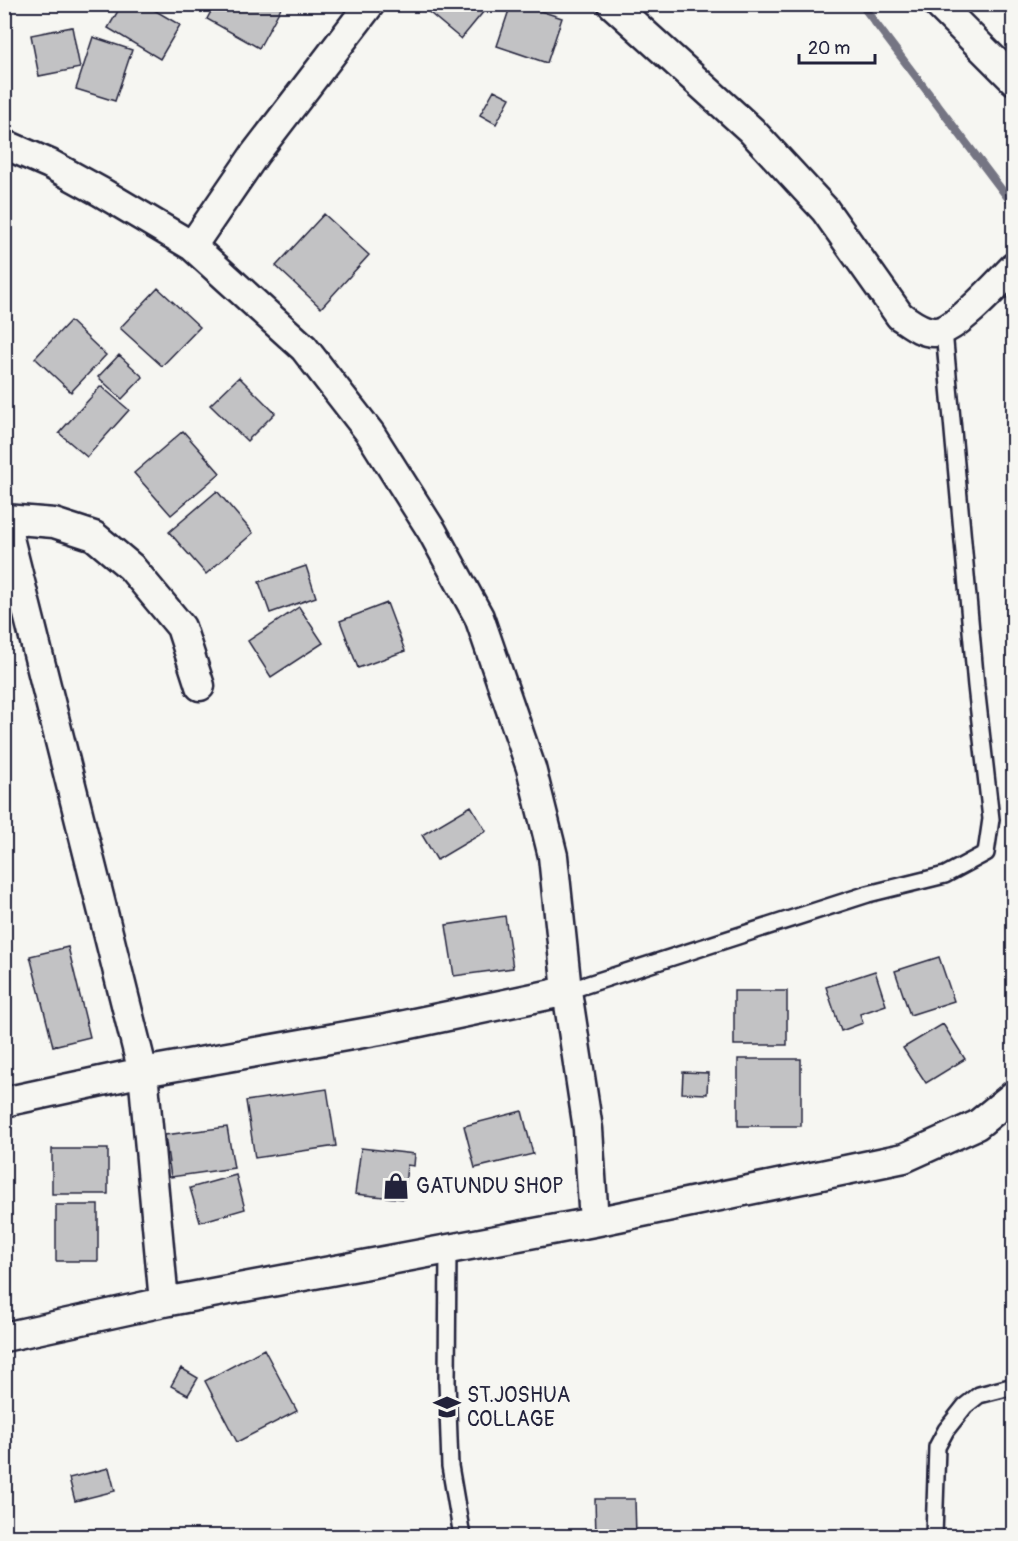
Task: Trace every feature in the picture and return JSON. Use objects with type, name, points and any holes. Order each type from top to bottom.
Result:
[{"type":"street","points":[[192,246],[255,154],[370,4]]},
{"type":"street","points":[[612,4],[751,130],[825,210],[900,316],[916,327],[926,331],[944,331],[983,299],[1014,267]]},
{"type":"street","points":[[938,4],[1014,80]]},
{"type":"street","points":[[4,144],[50,164],[192,246],[304,348],[370,433],[432,531],[479,617],[531,768],[553,856],[567,991],[588,1129],[594,1222]]},
{"type":"street","points":[[164,1302],[143,1072],[4,519],[54,523],[94,536],[124,561],[181,627],[200,686]]},
{"type":"street","points":[[4,1102],[143,1072],[386,1029],[567,991]]},
{"type":"street","points":[[4,1337],[164,1302],[594,1222],[904,1158],[977,1125],[1014,1095]]},
{"type":"lane","points":[[567,991],[868,894],[945,875],[986,853],[991,819],[976,686],[944,331]]},
{"type":"lane","points":[[448,1248],[447,1381],[450,1466],[462,1536]]},
{"type":"lane","points":[[934,1536],[937,1447],[946,1430],[965,1406],[980,1395],[1014,1386]]},
{"type":"building","points":[[122,4],[144,4],[180,25],[160,59],[108,28]]},
{"type":"building","points":[[215,4],[283,4],[259,48],[207,19]]},
{"type":"building","points":[[419,4],[475,4],[484,11],[461,39]]},
{"type":"building","points":[[511,4],[519,4],[562,18],[547,63],[497,46]]},
{"type":"building","points":[[72,27],[80,68],[39,76],[31,35]]},
{"type":"building","points":[[93,37],[132,50],[115,101],[76,89]]},
{"type":"building","points":[[494,90],[510,98],[496,124],[480,115]]},
{"type":"building","points":[[324,214],[369,255],[321,308],[276,266]]},
{"type":"building","points":[[158,288],[200,327],[162,366],[120,328]]},
{"type":"building","points":[[70,321],[106,355],[71,392],[35,358]]},
{"type":"building","points":[[119,355],[143,377],[122,399],[98,377]]},
{"type":"building","points":[[239,377],[275,413],[247,441],[210,405]]},
{"type":"building","points":[[101,386],[129,410],[87,457],[59,433]]},
{"type":"building","points":[[183,431],[220,473],[171,515],[134,473]]},
{"type":"building","points":[[217,491],[253,533],[206,574],[169,532]]},
{"type":"building","points":[[306,566],[316,597],[270,613],[259,582]]},
{"type":"building","points":[[387,603],[405,651],[358,668],[340,621]]},
{"type":"building","points":[[299,607],[323,643],[271,677],[248,641]]},
{"type":"building","points":[[471,806],[486,831],[437,860],[422,835]]},
{"type":"building","points":[[505,916],[513,968],[454,976],[446,925]]},
{"type":"building","points":[[68,947],[90,1037],[53,1046],[30,956]]},
{"type":"building","points":[[939,957],[954,1001],[910,1015],[895,971]]},
{"type":"building","points":[[875,971],[886,1005],[860,1014],[863,1023],[841,1031],[826,987]]},
{"type":"building","points":[[734,991],[787,991],[787,1045],[734,1045]]},
{"type":"building","points":[[943,1024],[965,1059],[926,1083],[903,1048]]},
{"type":"building","points":[[738,1059],[801,1059],[801,1126],[738,1126]]},
{"type":"building","points":[[683,1072],[708,1073],[707,1094],[682,1093]]},
{"type":"building","points":[[327,1089],[336,1146],[255,1158],[246,1101]]},
{"type":"building","points":[[522,1111],[533,1154],[475,1168],[464,1126]]},
{"type":"building","points":[[227,1127],[234,1168],[171,1177],[165,1135]]},
{"type":"building","points":[[361,1148],[415,1154],[414,1166],[407,1165],[404,1199],[355,1194]]},
{"type":"building","points":[[52,1149],[108,1149],[108,1194],[52,1194]]},
{"type":"building","points":[[236,1175],[245,1209],[200,1222],[190,1188]]},
{"type":"building","points":[[56,1205],[98,1205],[98,1261],[56,1261]]},
{"type":"building","points":[[264,1349],[297,1411],[237,1442],[205,1381]]},
{"type":"building","points":[[181,1368],[198,1378],[188,1395],[171,1386]]},
{"type":"building","points":[[109,1468],[115,1491],[75,1501],[69,1478]]},
{"type":"building","points":[[595,1499],[635,1499],[636,1536],[596,1536]]},
{"type":"waterway","points":[[861,4],[1014,206]]},
{"type":"place","name":"GATUNDU SHOP","points":[[396,1186]]},
{"type":"place","name":"ST.JOSHUA COLLAGE","points":[[447,1407]]}]
